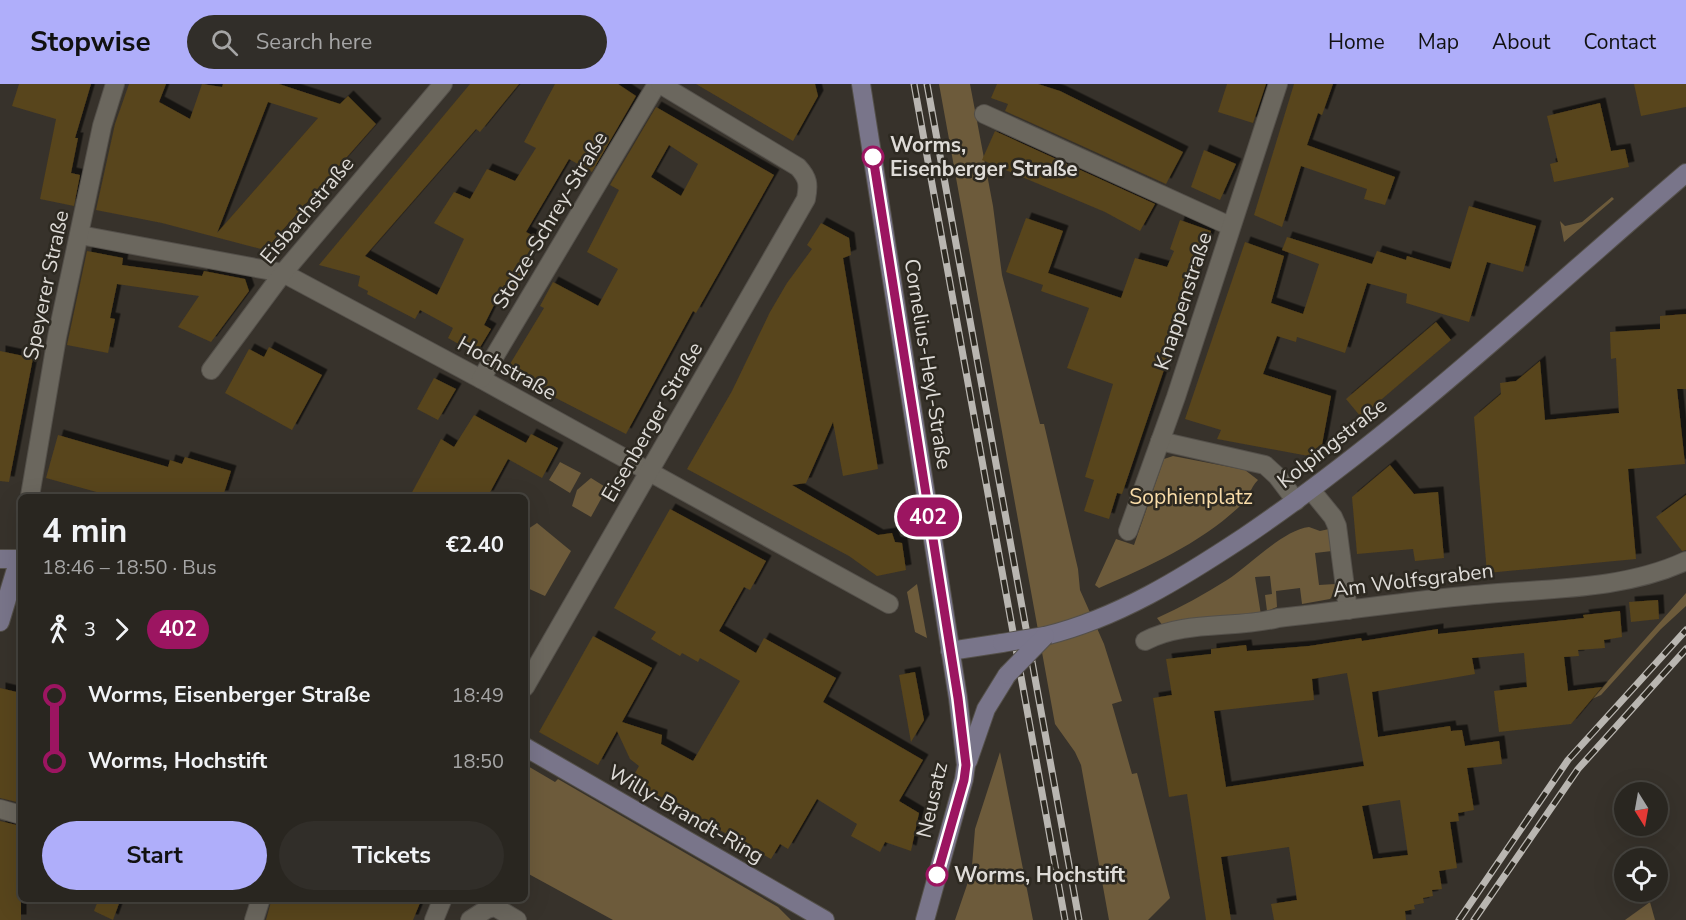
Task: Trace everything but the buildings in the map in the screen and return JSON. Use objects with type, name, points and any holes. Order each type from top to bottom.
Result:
[{"type":"main road","name":"Cornelius-Heyl-Straße","points":[[861,84],[950,651]]},
{"type":"main road","name":"Kolpingstraße","points":[[950,651],[1045,636],[1091,621],[1144,598],[1197,568],[1296,501],[1374,442],[1686,173]]},
{"type":"main road","points":[[0,559],[18,556]]},
{"type":"main road","points":[[0,622],[18,563]]},
{"type":"main road","points":[[966,765],[986,709],[1007,675],[1045,636]]},
{"type":"main road","name":"Neusatz","points":[[925,920],[966,765],[950,651]]},
{"type":"main road","name":"Willy-Brandt-Ring","points":[[528,749],[825,920]]},
{"type":"street","name":"Speyerer Straße","points":[[30,494],[57,337],[102,126],[116,84]]},
{"type":"street","name":"Eisbachstraße","points":[[211,370],[283,273],[443,84]]},
{"type":"street","name":"Eisenberger Straße","points":[[528,682],[806,198],[809,186],[807,176],[798,167],[659,84]]},
{"type":"street","name":"Stolze-Schrey-Straße","points":[[481,379],[659,84]]},
{"type":"street","name":"Knappenstraße","points":[[1128,531],[1278,84]]},
{"type":"street","points":[[984,114],[1230,226]]},
{"type":"street","name":"Hochstraße","points":[[80,235],[283,273],[481,379],[889,604]]},
{"type":"street","points":[[1160,441],[1264,465],[1277,476],[1296,501]]},
{"type":"street","points":[[1311,490],[1333,517],[1337,526],[1348,610]]},
{"type":"street","name":"Am Wolfsgraben","points":[[1144,641],[1171,631],[1257,624],[1278,618],[1617,582],[1644,577],[1686,561]]},
{"type":"street","points":[[0,809],[18,814]]},
{"type":"street","points":[[254,920],[260,902]]},
{"type":"street","points":[[434,920],[441,902]]},
{"type":"street","points":[[470,920],[487,909],[495,908],[517,920]]},
{"type":"green space","points":[[939,84],[970,84],[993,206],[1002,275],[1040,424],[1044,424],[1078,569],[1080,590],[1104,644],[1122,701],[1112,704],[1132,774],[1137,773],[1170,898],[1148,920],[1109,920],[1081,765],[1075,752],[1055,724]]},
{"type":"green space","points":[[1612,197],[1614,199],[1564,242],[1560,221],[1565,226],[1582,222]]},
{"type":"green space","name":"Sophienplatz","points":[[1173,456],[1245,470],[1258,480],[1243,503],[1191,543],[1155,563],[1099,588],[1095,585],[1116,539],[1134,545],[1164,459]]},
{"type":"green space","points":[[560,462],[581,473],[570,493],[549,480]]},
{"type":"green space","points":[[591,478],[607,488],[591,517],[572,506],[577,490]]},
{"type":"green space","points":[[537,523],[571,551],[545,596],[528,588],[528,529]]},
{"type":"green space","points":[[1309,527],[1320,531],[1329,529],[1332,551],[1315,553],[1319,585],[1335,584],[1335,593],[1330,599],[1302,604],[1300,588],[1276,591],[1277,607],[1267,611],[1265,595],[1272,594],[1270,576],[1255,577],[1261,615],[1163,626],[1157,618],[1227,580],[1288,534]]},
{"type":"green space","points":[[917,584],[927,638],[915,632],[907,592]]},
{"type":"green space","points":[[1686,593],[1686,606],[1661,629],[1601,695],[1592,699]]},
{"type":"green space","points":[[1000,752],[1033,920],[955,920],[968,882],[973,883],[977,868],[972,866],[975,829]]},
{"type":"green space","points":[[528,766],[555,782],[558,779],[778,907],[791,920],[613,920],[528,874]]},
{"type":"green space","points":[[1650,902],[1655,920],[1625,920]]},
{"type":"railway","points":[[914,84],[1065,920]]},
{"type":"railway","points":[[927,84],[1079,920]]},
{"type":"railway","points":[[1459,920],[1568,760],[1686,630]]},
{"type":"railway","points":[[1474,920],[1578,769],[1686,649]]},
{"type":"bus line","name":"402","points":[[873,157],[958,698],[966,765],[964,780],[937,875]]},
{"type":"place","name":"Worms, Eisenberger Straße","points":[[873,157]]},
{"type":"place","name":"Worms, Hochstift","points":[[937,875]]}]
